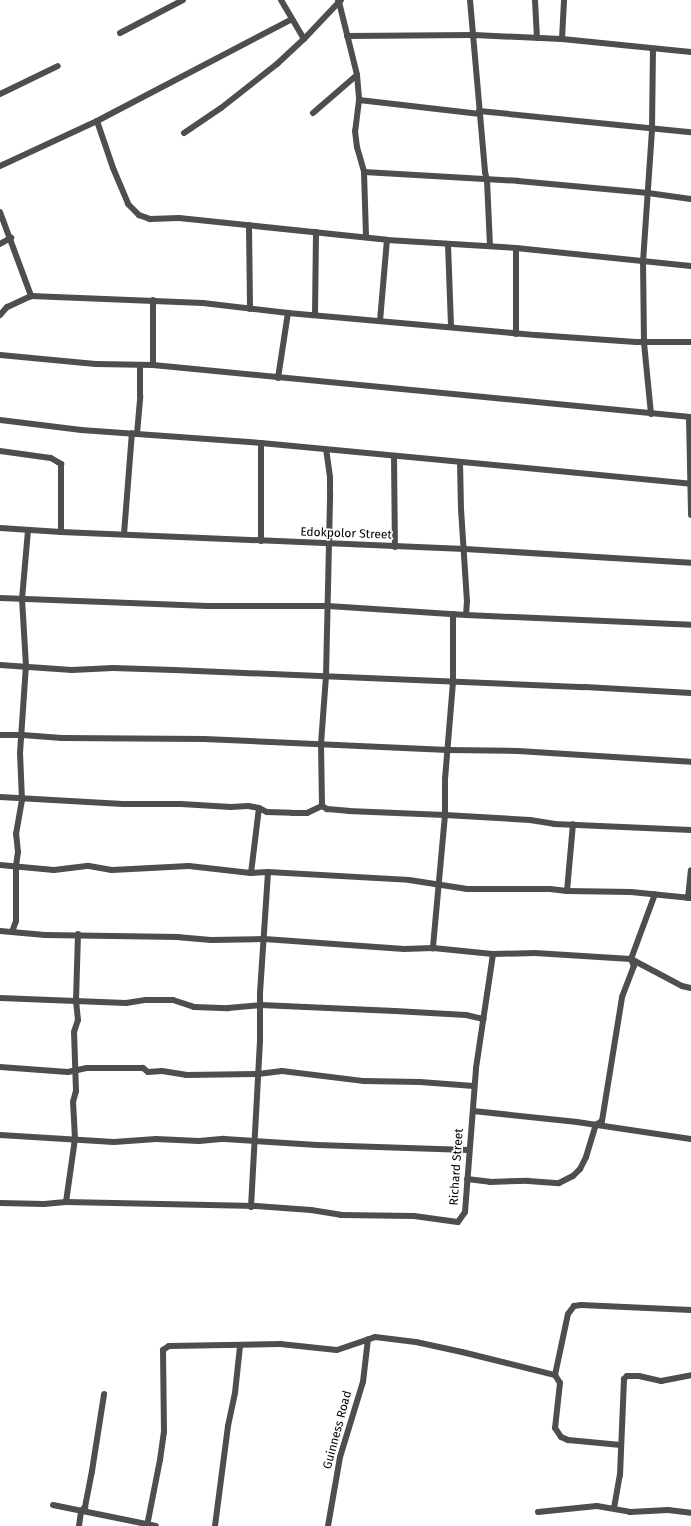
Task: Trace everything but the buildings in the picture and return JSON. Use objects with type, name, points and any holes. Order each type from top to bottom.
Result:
[{"type":"street","points":[[120,33],[183,0]]},
{"type":"street","points":[[281,0],[304,39]]},
{"type":"street","points":[[470,0],[485,172],[487,180],[490,245]]},
{"type":"street","points":[[535,0],[537,38]]},
{"type":"street","points":[[562,39],[564,0]]},
{"type":"street","points":[[339,1],[357,75],[360,100],[355,131],[357,147],[364,172],[366,237]]},
{"type":"street","points":[[184,133],[248,88],[304,39],[339,1]]},
{"type":"street","points":[[0,166],[97,121],[292,19]]},
{"type":"street","points":[[347,36],[474,35],[562,39],[691,52]]},
{"type":"street","points":[[651,414],[644,342],[643,262],[652,129],[653,49]]},
{"type":"street","points":[[0,94],[58,66]]},
{"type":"street","points":[[314,113],[357,75]]},
{"type":"street","points":[[360,100],[480,113],[575,119],[652,129],[691,132]]},
{"type":"street","points":[[97,121],[113,168],[128,204],[139,215],[150,218],[179,218],[386,240],[490,245],[691,266]]},
{"type":"street","points":[[364,172],[648,193],[691,199]]},
{"type":"street","points":[[0,212],[11,238],[31,296]]},
{"type":"street","points":[[249,225],[250,309]]},
{"type":"street","points":[[315,315],[316,232]]},
{"type":"street","points":[[0,244],[11,238]]},
{"type":"street","points":[[380,321],[386,240]]},
{"type":"street","points":[[448,244],[450,327]]},
{"type":"street","points":[[516,248],[516,334]]},
{"type":"street","points":[[0,315],[7,307],[31,296],[153,300],[516,334],[644,342],[691,342]]},
{"type":"street","points":[[153,300],[153,365]]},
{"type":"street","points":[[278,378],[288,313]]},
{"type":"street","points":[[0,355],[96,364],[153,365],[690,417],[691,515]]},
{"type":"street","points":[[124,534],[134,434],[140,396],[140,365]]},
{"type":"street","points":[[0,420],[81,430],[261,443],[394,457],[690,484]]},
{"type":"street","points":[[260,541],[261,443]]},
{"type":"street","points":[[322,806],[321,744],[326,676],[330,477],[326,450]]},
{"type":"street","points":[[0,451],[51,458],[60,464],[61,532]]},
{"type":"street","points":[[394,457],[395,547]]},
{"type":"street","points":[[460,462],[461,509],[465,549],[466,615]]},
{"type":"street","name":"Edokpolor Street","points":[[0,528],[260,541],[465,549],[691,563]]},
{"type":"street","points":[[12,932],[16,921],[16,866],[18,852],[16,834],[22,800],[20,753],[26,666],[22,599],[28,530]]},
{"type":"street","points":[[0,598],[208,606],[328,606],[466,615],[691,624]]},
{"type":"street","points":[[433,948],[440,884],[445,815],[445,779],[452,682],[453,614]]},
{"type":"street","points":[[0,664],[72,670],[113,668],[585,687],[691,693]]},
{"type":"street","points":[[0,734],[62,738],[188,739],[448,750],[518,751],[691,762]]},
{"type":"street","points":[[0,797],[22,800],[123,804],[181,804],[231,807],[248,806],[259,808],[267,812],[307,813],[322,806]]},
{"type":"street","points":[[322,806],[327,809],[348,811],[445,815],[691,830]]},
{"type":"street","points":[[251,873],[259,808]]},
{"type":"street","points":[[567,891],[573,824]]},
{"type":"street","points":[[0,865],[54,870],[89,866],[112,870],[189,866],[251,873],[268,872],[393,879],[440,884],[467,889],[550,889],[655,894],[690,898],[691,870]]},
{"type":"street","points":[[0,1203],[44,1204],[66,1202],[251,1206],[261,1006],[260,994],[268,872]]},
{"type":"street","points":[[467,1179],[499,1182],[528,1181],[559,1183],[567,1180],[580,1169],[586,1157],[596,1125],[602,1122],[622,997],[634,966],[631,959],[655,894]]},
{"type":"street","points":[[0,931],[45,935],[78,934],[179,936],[211,940],[264,939],[398,948],[433,948],[493,954],[535,953],[631,959],[650,970],[691,988]]},
{"type":"street","points":[[66,1202],[75,1139],[73,1102],[76,1091],[74,1032],[78,1020],[76,1002],[78,934]]},
{"type":"street","name":"Richard Street","points":[[251,1206],[311,1210],[341,1215],[414,1216],[458,1222],[465,1212],[468,1150],[473,1111],[474,1086],[493,954]]},
{"type":"street","points":[[0,998],[126,1003],[146,1000],[173,1000],[194,1007],[228,1008],[261,1006],[466,1015],[484,1019]]},
{"type":"street","points":[[0,1067],[75,1071],[87,1068],[142,1068],[148,1072],[162,1071],[186,1075],[258,1074],[282,1071],[364,1081],[474,1086]]},
{"type":"street","points":[[473,1111],[596,1125],[691,1139]]},
{"type":"street","points":[[0,1134],[114,1142],[156,1139],[254,1140],[317,1146],[468,1150]]},
{"type":"street","points":[[555,1375],[568,1314],[574,1306],[581,1305],[691,1310]]},
{"type":"street","points":[[147,1525],[164,1432],[163,1350],[169,1346],[240,1346],[280,1344],[337,1350],[375,1337],[416,1342],[555,1375],[560,1382],[555,1428],[561,1437],[568,1440],[621,1445]]},
{"type":"street","name":"Guinness Road","points":[[328,1526],[340,1457],[348,1426],[363,1382],[368,1339]]},
{"type":"street","points":[[215,1526],[228,1426],[235,1393],[240,1346]]},
{"type":"street","points":[[614,1508],[620,1475],[626,1377],[638,1376],[661,1380],[674,1380],[691,1375]]},
{"type":"street","points":[[79,1526],[81,1511],[85,1507],[104,1394]]},
{"type":"street","points":[[53,1505],[156,1526]]},
{"type":"street","points":[[538,1512],[579,1506],[597,1506],[630,1512],[668,1510],[691,1513]]}]
